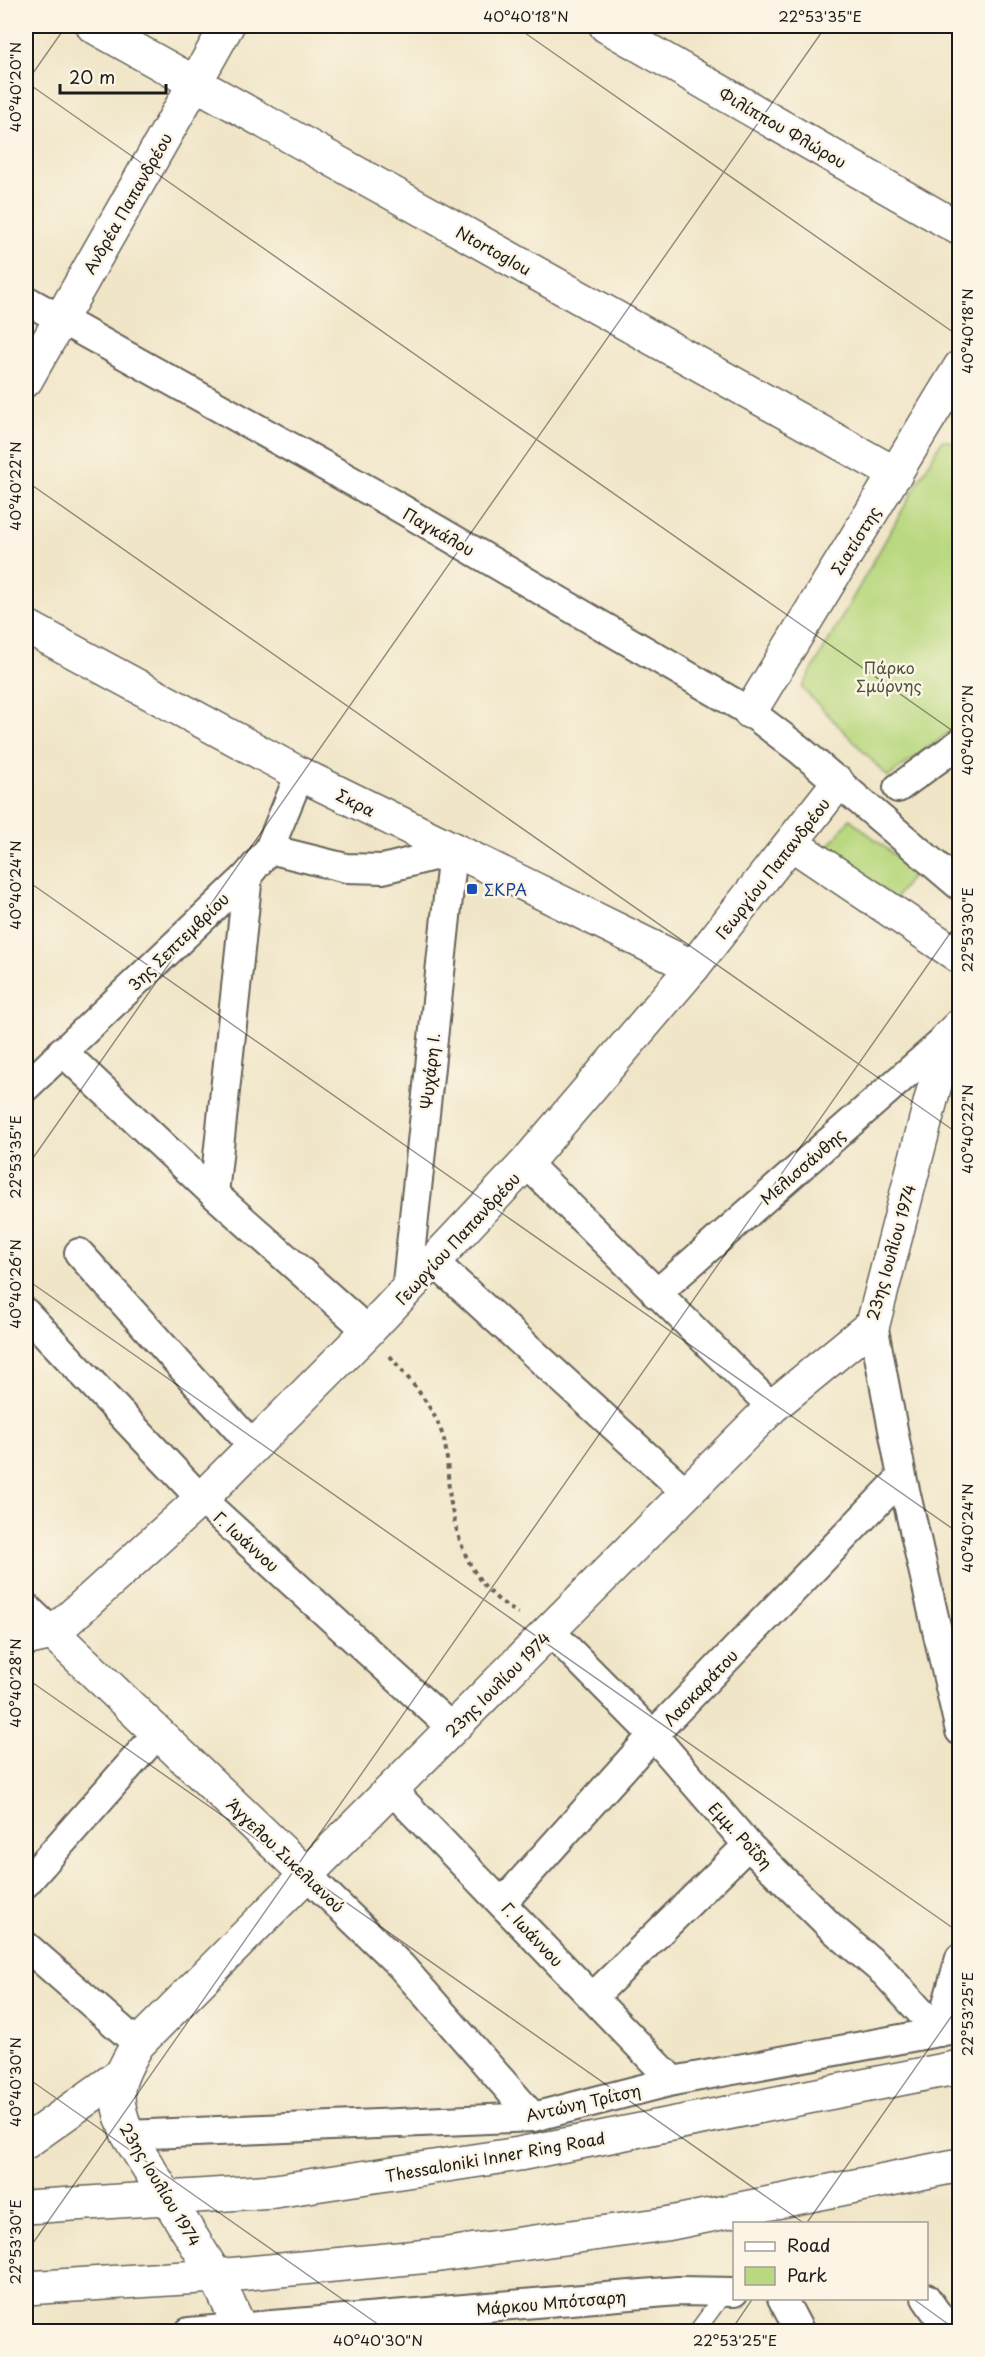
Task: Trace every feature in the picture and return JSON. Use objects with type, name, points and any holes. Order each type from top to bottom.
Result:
[{"type":"main road","name":"Ntortoglou","points":[[93,26],[896,474]]},
{"type":"main road","name":"Ανδρέα Παπανδρέου","points":[[26,380],[227,26]]},
{"type":"main road","name":"Φιλίππου Φλώρου","points":[[606,26],[960,229]]},
{"type":"main road","name":"Σιατίστης","points":[[750,712],[896,474],[947,413],[960,367]]},
{"type":"main road","name":"Σκρα","points":[[26,626],[300,774],[693,967]]},
{"type":"main road","name":"Γεωργίου Παπανδρέου","points":[[39,1636],[201,1499],[406,1292],[526,1163],[693,967],[838,783]]},
{"type":"main road","points":[[792,844],[960,957]]},
{"type":"main road","name":"23ης Ιουλίου 1974","points":[[241,2330],[216,2276],[128,2134],[118,2111],[116,2094],[120,2075],[138,2044],[688,1494],[772,1407],[873,1324],[953,1032]]},
{"type":"main road","name":"Άγγελου Σικελιανού","points":[[39,1636],[158,1733],[307,1875]]},
{"type":"main road","name":"Thessaloniki Inner Ring Road","points":[[26,2207],[167,2196],[275,2191],[519,2154],[960,2067]]},
{"type":"main road","points":[[26,2142],[120,2075]]},
{"type":"main road","points":[[26,2288],[216,2276],[440,2255],[666,2224],[960,2165]]},
{"type":"street","name":"Παγκάλου","points":[[26,300],[393,504],[750,712],[960,886]]},
{"type":"street","points":[[898,788],[960,743]]},
{"type":"street","name":"3ης Σεπτεμβρίου","points":[[26,1086],[248,875],[269,849],[300,774]]},
{"type":"street","points":[[269,849],[346,868],[383,869],[453,851]]},
{"type":"street","name":"Ψυχάρη Ι.","points":[[406,1292],[453,851]]},
{"type":"street","points":[[214,1194],[248,875]]},
{"type":"street","name":"Μελισσάνθης","points":[[656,1294],[953,1032]]},
{"type":"street","points":[[62,1051],[214,1194],[368,1331]]},
{"type":"street","points":[[526,1163],[772,1407]]},
{"type":"street","points":[[79,1253],[253,1446]]},
{"type":"street","points":[[434,1262],[688,1494]]},
{"type":"street","name":"Γ. Ιωάννου","points":[[26,1313],[201,1499],[453,1729]]},
{"type":"street","points":[[873,1324],[902,1477],[960,1731]]},
{"type":"street","name":"Λασκαράτου","points":[[502,1902],[653,1735],[902,1477]]},
{"type":"street","name":"Άγγελου Σικελιανού","points":[[26,1607],[39,1636]]},
{"type":"street","name":"Εμμ. Ροΐδη","points":[[550,1631],[653,1735],[748,1845],[832,1928],[950,2030]]},
{"type":"street","points":[[26,1883],[158,1733]]},
{"type":"street","name":"Γ. Ιωάννου","points":[[392,1790],[673,2081]]},
{"type":"street","points":[[593,1997],[748,1845]]},
{"type":"street","name":"Άγγελου Σικελιανού","points":[[307,1875],[401,1966],[532,2117]]},
{"type":"street","points":[[26,1946],[138,2044]]},
{"type":"street","points":[[950,2030],[960,1958]]},
{"type":"street","name":"Αντώνη Τρίτση","points":[[128,2134],[532,2117],[673,2081],[950,2030]]},
{"type":"street","name":"Μάρκου Μπότσαρη","points":[[189,2331],[241,2330],[678,2291],[730,2291]]},
{"type":"street","points":[[928,2299],[950,2331]]},
{"type":"street","points":[[776,2331],[781,2300]]},
{"type":"street","points":[[782,2300],[800,2331]]},
{"type":"lane","points":[[696,2331],[730,2291]]},
{"type":"path","points":[[368,1331],[426,1399],[444,1440],[451,1506],[469,1564],[489,1594],[550,1631]]},
{"type":"green space","name":"Πάρκο Σμύρνης","points":[[942,440],[959,443],[959,725],[888,777],[802,688]]},
{"type":"green space","points":[[850,819],[915,872],[895,899],[828,847]]},
{"type":"place","name":"ΣΚΡΑ","points":[[472,889]]}]
